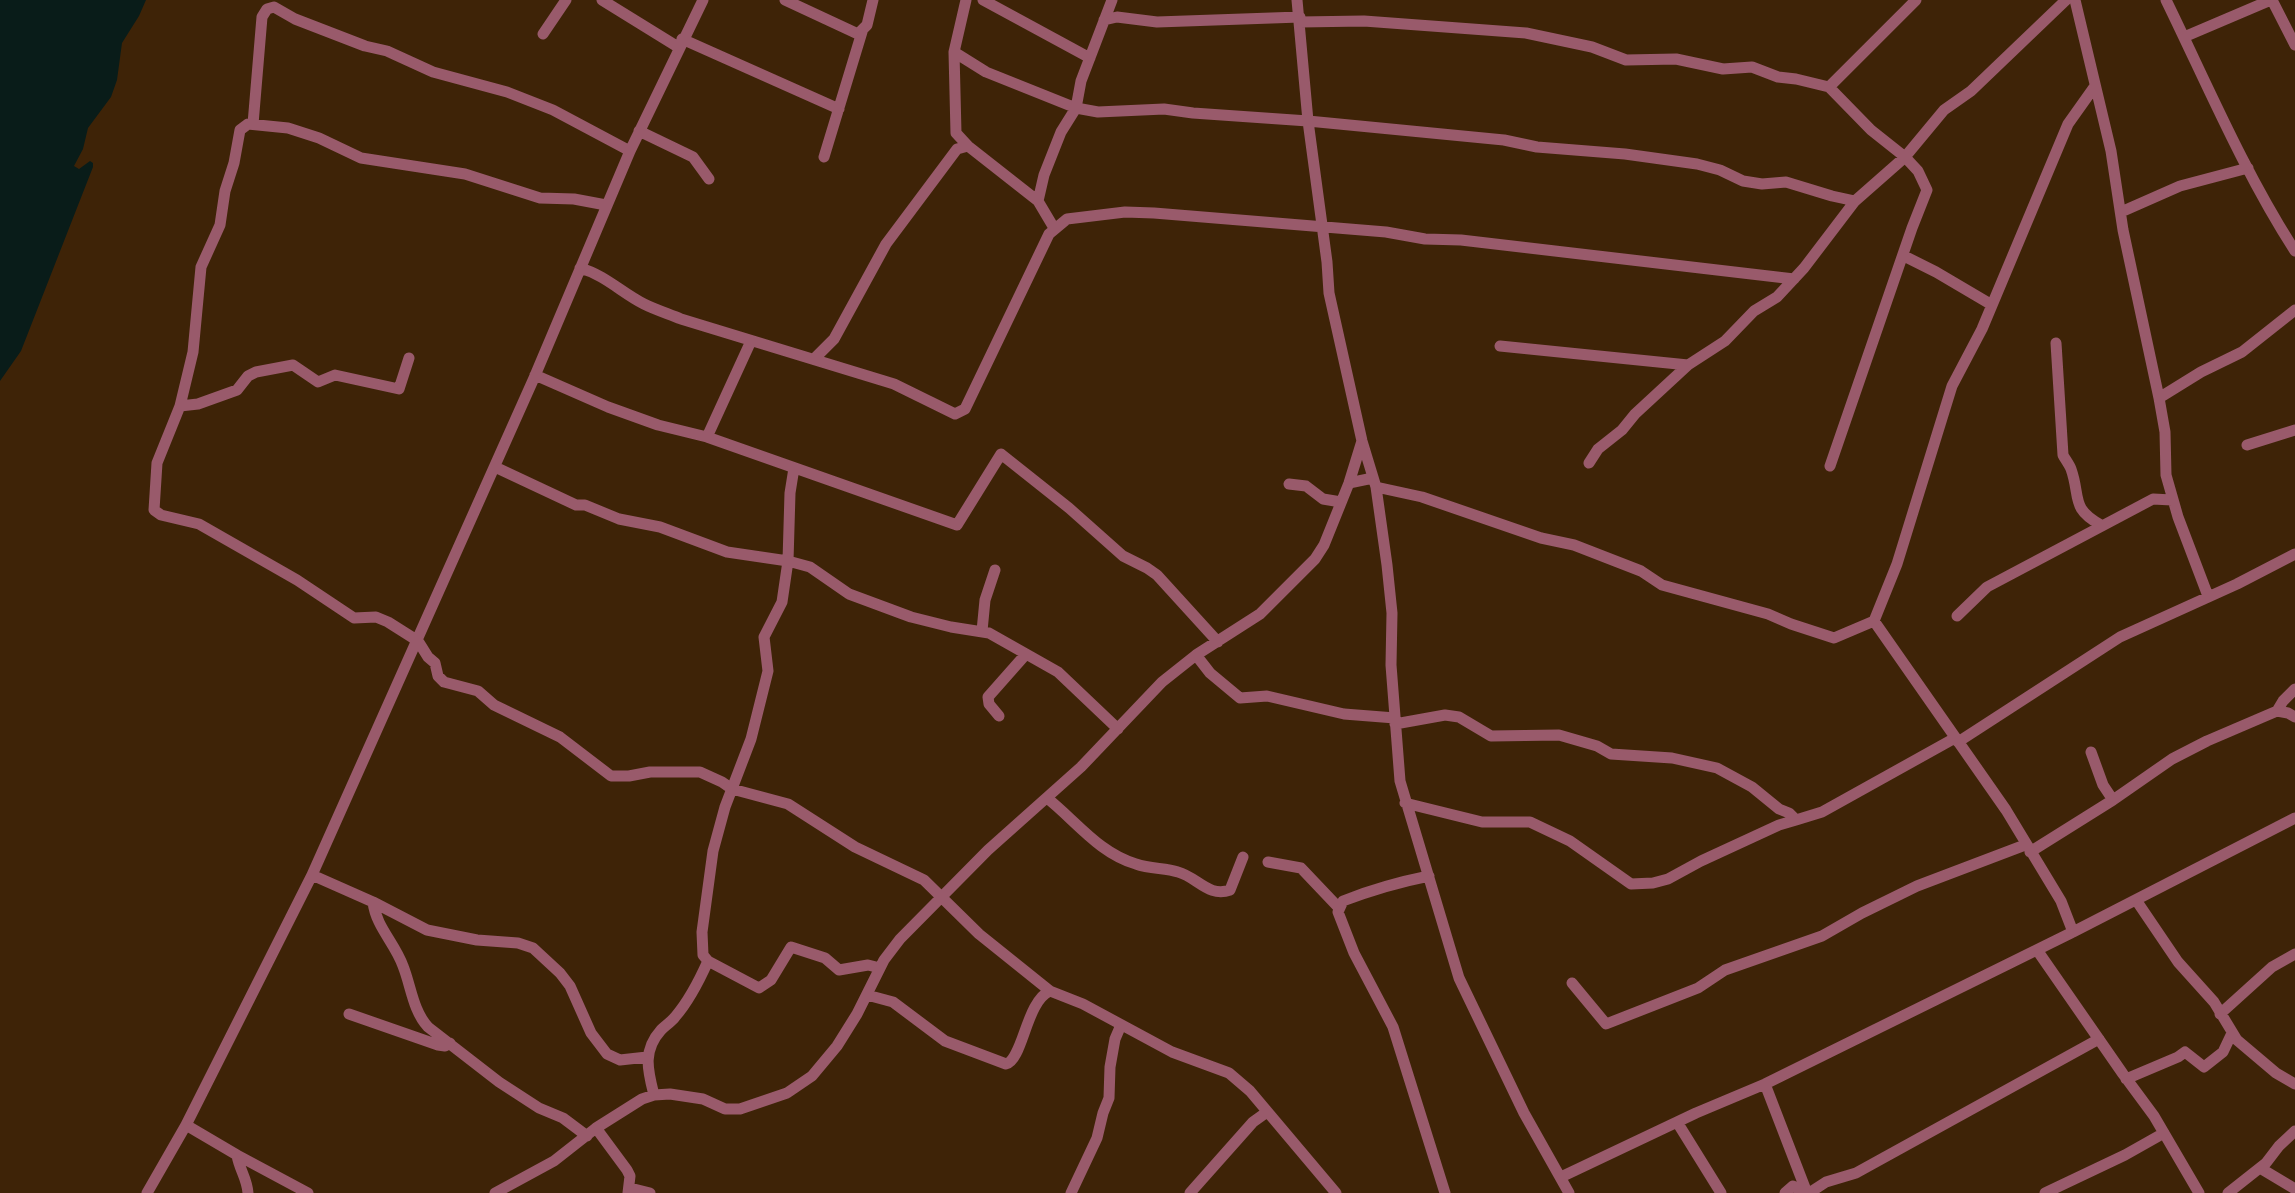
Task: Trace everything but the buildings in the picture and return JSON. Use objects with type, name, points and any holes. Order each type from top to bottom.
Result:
[{"type":"street","points":[[543,34],[566,0]]},
{"type":"street","points":[[602,0],[680,43],[839,109]]},
{"type":"street","points":[[147,1193],[186,1125],[312,875],[495,467],[630,151],[702,0]]},
{"type":"street","points":[[785,0],[852,33],[862,32]]},
{"type":"street","points":[[824,156],[862,32],[867,25],[873,0]]},
{"type":"street","points":[[966,0],[954,52],[956,133],[963,147],[1038,201],[1054,228]]},
{"type":"street","points":[[983,0],[1090,58]]},
{"type":"street","points":[[1297,0],[1308,121],[1329,293],[1362,441],[1374,483],[1392,613],[1395,721],[1400,780],[1405,803],[1420,841],[1459,978],[1524,1113],[1569,1193]]},
{"type":"street","points":[[1828,88],[1916,0]]},
{"type":"street","points":[[1589,463],[1598,449],[1622,430],[1635,414],[1688,365],[1726,340],[1754,311],[1777,297],[1794,279],[1855,201],[1904,157],[1944,110],[1971,91],[2066,0]]},
{"type":"street","points":[[2075,0],[2111,151],[2121,212],[2166,432],[2166,475],[2172,500],[2208,596]]},
{"type":"street","points":[[2166,0],[2210,96],[2295,251]]},
{"type":"street","points":[[2184,37],[2271,0],[2295,45]]},
{"type":"street","points":[[1110,4],[1117,17]]},
{"type":"street","points":[[1038,201],[1044,176],[1061,132],[1076,108],[1090,58],[1110,4]]},
{"type":"street","points":[[253,124],[262,17],[267,9],[274,7],[314,26],[365,46],[387,51],[433,72],[507,92],[553,110],[630,151]]},
{"type":"street","points":[[1104,20],[1117,17],[1157,22],[1300,19],[1364,20],[1526,33],[1592,48],[1626,60],[1676,59],[1723,69],[1752,67],[1778,77],[1796,79],[1828,88],[1871,130],[1918,171],[1928,190],[1912,228],[1904,256],[1830,466]]},
{"type":"street","points":[[954,52],[986,72],[1076,108],[1098,112],[1178,109],[1193,113],[1308,121],[1504,140],[1537,147],[1625,154],[1697,164],[1720,170],[1743,181],[1762,184],[1786,182],[1855,201]]},
{"type":"street","points":[[1349,482],[1374,483],[1422,497],[1541,538],[1574,546],[1641,571],[1662,585],[1768,614],[1791,624],[1834,638],[1874,622],[1896,564],[1952,386],[1970,354],[1992,305],[2068,124],[2095,86]]},
{"type":"street","points":[[606,205],[574,199],[540,198],[465,174],[360,158],[319,138],[296,131],[248,124],[240,130],[234,163],[225,191],[220,225],[201,266],[193,352],[180,406],[157,463],[154,510],[161,515],[199,524],[297,580],[354,618],[376,617],[382,620],[418,641],[434,663],[438,676],[444,682],[478,691],[494,705],[560,737],[611,776],[630,776],[650,772],[700,772],[732,789],[788,804],[855,847],[924,880],[979,934],[1050,991],[1083,1004],[1172,1052],[1229,1073],[1250,1092],[1333,1192]]},
{"type":"street","points":[[639,132],[694,157],[709,179]]},
{"type":"street","points":[[814,359],[834,339],[886,244],[963,147]]},
{"type":"street","points":[[2121,212],[2180,186],[2248,168]]},
{"type":"street","points":[[580,268],[594,272],[644,304],[681,319],[894,384],[947,412],[955,414],[962,413],[1054,228],[1067,219],[1125,212],[1322,226],[1794,279]]},
{"type":"street","points":[[1904,256],[1936,272],[1992,305]]},
{"type":"street","points":[[2159,398],[2201,372],[2242,352],[2295,310]]},
{"type":"street","points":[[707,437],[751,341]]},
{"type":"street","points":[[2056,344],[2063,454],[2070,468],[2080,509],[2088,518],[2102,525]]},
{"type":"street","points":[[1500,346],[1688,365]]},
{"type":"street","points":[[180,406],[198,404],[237,390],[248,376],[256,372],[293,365],[318,382],[334,375],[399,389],[409,358]]},
{"type":"street","points":[[535,375],[608,407],[658,425],[707,437],[957,525],[1001,454],[1069,508],[1117,551],[1157,575],[1218,642]]},
{"type":"street","points":[[2246,445],[2295,430]]},
{"type":"street","points":[[495,1193],[554,1161],[596,1128],[642,1100],[654,1095],[670,1094],[703,1099],[725,1109],[756,1105],[787,1093],[812,1076],[837,1046],[891,949],[988,850],[1047,798],[1118,729],[1162,682],[1192,659],[1260,614],[1315,559],[1324,545],[1349,482],[1362,441]]},
{"type":"street","points":[[495,467],[576,505],[585,505],[606,515],[660,527],[727,552],[788,561],[810,567],[849,594],[911,617],[951,627],[982,631],[1063,676],[1118,729]]},
{"type":"street","points":[[794,468],[790,493],[788,561],[782,602],[764,637],[768,671],[752,740],[732,789],[713,851],[702,932],[703,955],[708,961],[759,988],[771,980],[791,947],[825,958],[839,970],[868,965],[880,968]]},
{"type":"street","points":[[1289,484],[1306,486],[1323,499],[1340,502]]},
{"type":"street","points":[[1957,616],[1987,587],[2153,499],[2172,500]]},
{"type":"street","points":[[1405,803],[1482,822],[1530,822],[1570,841],[1631,884],[1653,883],[1668,879],[1701,861],[1779,825],[1822,812],[1956,740],[2120,637],[2295,554]]},
{"type":"street","points":[[982,631],[985,600],[995,570]]},
{"type":"street","points":[[1874,622],[2006,810],[2061,901],[2073,932]]},
{"type":"street","points":[[999,716],[989,704],[988,697],[1026,654]]},
{"type":"street","points":[[1192,659],[1240,698],[1267,696],[1335,713],[1395,721],[1445,715],[1459,717],[1491,736],[1558,736],[1597,746],[1611,754],[1672,758],[1717,768],[1752,787],[1779,810],[1789,813],[1796,820]]},
{"type":"street","points":[[2278,711],[2283,701],[2295,689]]},
{"type":"street","points":[[1572,983],[1606,1024],[1698,988],[1725,970],[1822,936],[1875,906],[1917,886],[2028,849],[2113,800],[2172,759],[2215,737],[2278,711],[2295,717]]},
{"type":"street","points":[[2091,752],[2103,785],[2113,800]]},
{"type":"street","points":[[1047,798],[1082,832],[1120,858],[1151,868],[1179,872],[1207,889],[1223,893],[1230,890],[1243,857]]},
{"type":"street","points":[[1561,1177],[1677,1122],[1765,1084],[2073,932],[2295,818]]},
{"type":"street","points":[[1268,862],[1301,868],[1339,908]]},
{"type":"street","points":[[312,875],[373,902],[427,930],[477,940],[518,943],[533,948],[560,973],[570,986],[591,1033],[608,1054],[620,1060],[647,1057]]},
{"type":"street","points":[[1429,876],[1399,882],[1343,901],[1339,908],[1339,916],[1354,952],[1393,1026],[1445,1193]]},
{"type":"street","points":[[2136,900],[2165,944],[2195,983],[2214,1002],[2232,1033],[2276,1073],[2295,1084]]},
{"type":"street","points":[[373,902],[384,934],[403,964],[420,1016],[428,1027],[499,1082],[539,1108],[563,1118],[587,1136]]},
{"type":"street","points":[[2037,950],[2126,1079],[2154,1116],[2199,1193]]},
{"type":"street","points":[[2220,1014],[2272,967],[2295,954]]},
{"type":"street","points":[[654,1095],[647,1057],[656,1037],[676,1017],[698,982],[708,961]]},
{"type":"street","points":[[867,995],[893,1002],[945,1041],[1006,1064],[1013,1060],[1034,1010],[1044,995],[1050,991]]},
{"type":"street","points":[[349,1014],[438,1045],[445,1046],[450,1043]]},
{"type":"street","points":[[1071,1193],[1097,1138],[1109,1098],[1110,1067],[1115,1039],[1121,1025]]},
{"type":"street","points":[[2126,1079],[2178,1057],[2185,1052],[2204,1067],[2223,1052],[2232,1033]]},
{"type":"street","points":[[1807,1193],[1826,1182],[1856,1173],[2099,1039]]},
{"type":"street","points":[[1765,1084],[1807,1193]]},
{"type":"street","points":[[1190,1193],[1253,1122],[1267,1112]]},
{"type":"street","points":[[1677,1122],[1721,1193]]},
{"type":"street","points":[[186,1125],[308,1193]]},
{"type":"street","points":[[596,1128],[627,1170],[629,1191],[650,1193]]},
{"type":"street","points":[[2228,1193],[2260,1168],[2295,1131]]},
{"type":"street","points":[[2044,1193],[2125,1155],[2164,1133]]},
{"type":"street","points":[[237,1154],[239,1170],[247,1180],[248,1193]]},
{"type":"street","points":[[2260,1168],[2295,1189]]},
{"type":"street","points":[[1785,1193],[1793,1186],[1807,1193]]},
{"type":"water","points":[[0,0],[146,0],[139,16],[122,43],[117,80],[111,97],[88,128],[83,149],[74,166],[79,169],[90,161],[93,163],[93,167],[21,351],[0,381]]}]
